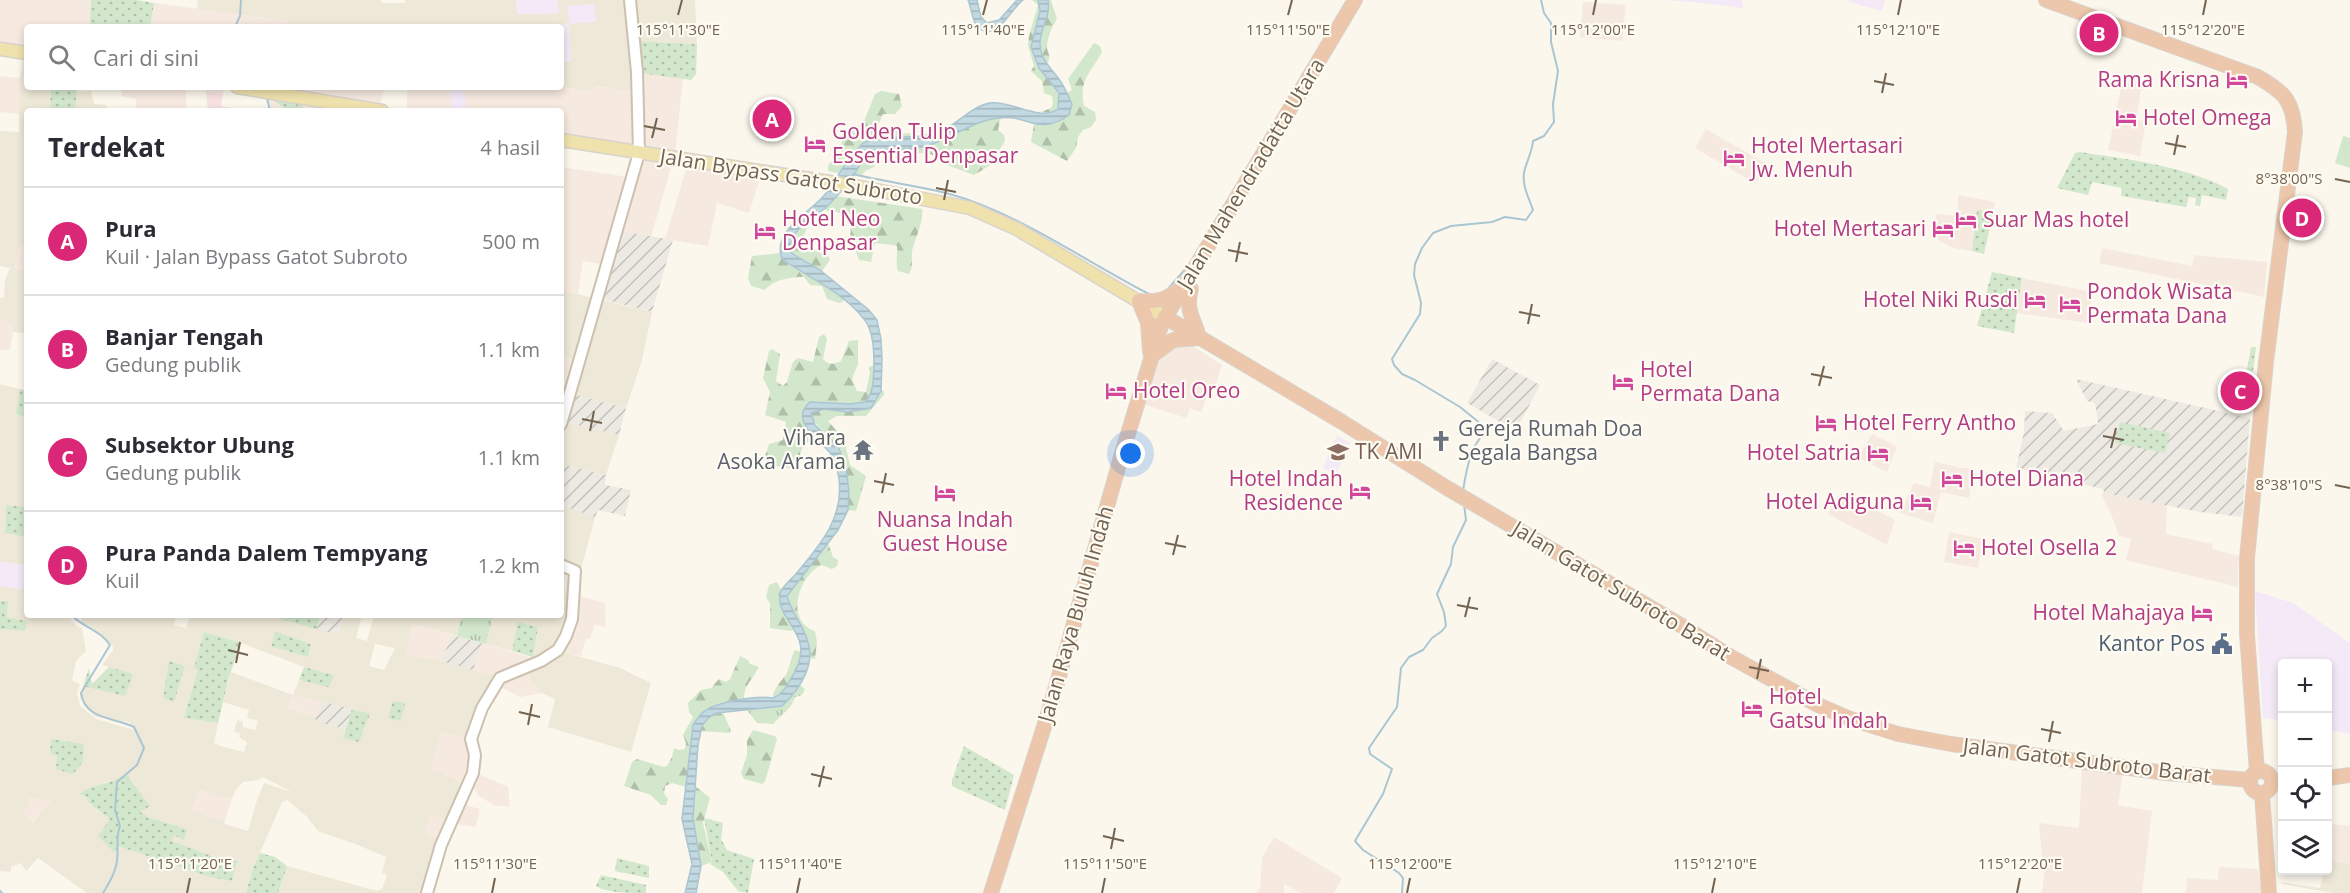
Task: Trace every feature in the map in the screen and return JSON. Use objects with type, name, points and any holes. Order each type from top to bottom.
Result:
[{"type":"highway","name":"Jalan Mahendradatta Utara","points":[[1188,287],[1354,0]]},
{"type":"highway","name":"Jalan Mahendradatta Utara","points":[[1168,320],[1364,0]]},
{"type":"highway","points":[[2046,0],[2258,77],[2280,91],[2294,115],[2295,132],[2266,362],[2247,558],[2247,634],[2253,790],[2262,793],[2277,781],[2268,774],[2253,776]]},
{"type":"highway","points":[[1188,287],[1189,310],[1199,338],[1173,339],[1151,357],[1148,323],[1139,300],[1154,302],[1170,297],[1188,287]]},
{"type":"highway","name":"Jalan Gatot Subroto Barat","points":[[1168,320],[1342,422],[1463,498],[1731,657],[1818,705],[1848,718],[1898,734],[1951,744],[2166,773],[2253,776]]},
{"type":"highway","name":"Jalan Raya Buluh Indah","points":[[991,893],[1050,708],[1151,357],[1159,335],[1168,320]]},
{"type":"highway","points":[[2332,777],[2350,775]]},
{"type":"highway","points":[[2262,793],[2269,893]]},
{"type":"main road","points":[[2,50],[24,53]]},
{"type":"main road","points":[[255,90],[363,108]]},
{"type":"main road","name":"Jalan Bypass Gatot Subroto","points":[[564,140],[944,201],[1017,228],[1139,300],[1168,320]]},
{"type":"street","points":[[564,414],[639,153],[637,72],[630,0]]},
{"type":"street","points":[[427,893],[441,845],[473,773],[475,755],[471,735],[493,687],[504,676],[541,661],[558,650],[567,636],[573,619],[575,571],[564,566]]},
{"type":"shaded area","points":[[0,0],[91,0],[90,23],[94,24],[24,24],[24,57],[0,54]]},
{"type":"shaded area","points":[[198,0],[381,0],[381,3],[405,3],[405,0],[516,0],[518,14],[559,13],[557,0],[695,0],[697,44],[629,41],[635,92],[596,86],[593,91],[564,87],[564,61],[571,62],[569,24],[288,24],[288,21],[197,9]]},
{"type":"shaded area","points":[[516,0],[557,0],[559,13],[517,14]]},
{"type":"shaded area","points":[[1665,0],[1742,0],[1743,8],[1693,2]]},
{"type":"shaded area","points":[[1849,0],[1885,0],[1882,11],[1849,2]]},
{"type":"shaded area","points":[[1583,2],[1626,5],[1622,41],[1580,37]]},
{"type":"shaded area","points":[[154,3],[288,21],[288,24],[150,24]]},
{"type":"shaded area","points":[[594,4],[596,22],[569,24],[567,6]]},
{"type":"shaded area","points":[[569,24],[571,62],[564,61],[564,25]]},
{"type":"shaded area","points":[[24,57],[24,90],[51,90],[50,108],[24,108],[24,246],[20,246],[15,268],[24,270],[24,333],[13,332],[11,323],[0,320],[0,298],[4,298],[5,280],[10,268],[0,266],[0,131],[19,132],[20,78]]},
{"type":"shaded area","points":[[633,72],[683,78],[675,154],[651,237],[620,231],[607,265],[583,261],[578,294],[564,291],[564,167],[635,178],[643,156],[564,143],[564,108],[407,108],[407,90],[564,90],[564,87],[593,91],[596,86],[635,92]]},
{"type":"shaded area","points":[[0,76],[20,78],[20,114],[0,112]]},
{"type":"shaded area","name":"Hotel Omega","points":[[2123,79],[2142,83],[2136,120],[2146,121],[2140,156],[2108,150]]},
{"type":"shaded area","points":[[122,90],[186,90],[186,108],[138,108],[136,99],[122,96]]},
{"type":"shaded area","points":[[205,90],[224,90],[223,94]]},
{"type":"shaded area","points":[[229,90],[283,90],[282,99],[271,98],[285,108],[268,108],[269,98]]},
{"type":"shaded area","points":[[298,90],[384,90],[379,108],[303,108],[305,102],[296,101]]},
{"type":"shaded area","points":[[450,90],[466,90],[467,108],[452,108]]},
{"type":"shaded area","points":[[91,91],[94,104],[106,105],[107,108],[75,108],[76,92]]},
{"type":"shaded area","points":[[206,91],[223,94],[221,106],[231,108],[208,108]]},
{"type":"shaded area","name":"Hotel Mertasari Jw. Menuh","points":[[1706,129],[1766,164],[1756,184],[1695,148]]},
{"type":"shaded area","points":[[690,156],[763,168],[749,213],[717,203],[708,246],[665,239]]},
{"type":"shaded area","name":"Suar Mas hotel","points":[[1958,195],[1995,202],[1993,213],[1977,211],[1972,251],[1954,248],[1931,237],[1937,214],[1958,216]]},
{"type":"shaded area","points":[[620,231],[673,240],[652,312],[598,298]]},
{"type":"shaded area","points":[[20,245],[24,246],[24,270],[15,268]]},
{"type":"shaded area","points":[[2102,248],[2192,266],[2194,255],[2267,262],[2264,297],[2099,263]]},
{"type":"shaded area","points":[[2022,278],[2092,292],[2088,323],[2017,313]]},
{"type":"shaded area","points":[[564,291],[652,312],[642,360],[626,408],[572,394],[581,361],[564,358]]},
{"type":"shaded area","points":[[0,320],[11,323],[13,332],[10,350],[0,350]]},
{"type":"shaded area","points":[[1183,343],[1191,345],[1222,365],[1215,386],[1211,385],[1201,412],[1190,408],[1186,418],[1143,404],[1158,358],[1163,351]]},
{"type":"shaded area","points":[[564,358],[582,361],[569,407],[564,405]]},
{"type":"shaded area","points":[[1492,359],[1540,385],[1516,431],[1467,403]]},
{"type":"shaded area","points":[[2076,379],[2250,418],[2242,517],[2200,512],[2104,493],[2103,489],[2016,468],[2024,432],[2025,411],[2052,413],[2064,431],[2098,424],[2095,403],[2087,401]]},
{"type":"shaded area","points":[[0,384],[20,389],[16,414],[24,416],[24,507],[6,505],[5,533],[24,536],[24,565],[0,562]]},
{"type":"shaded area","points":[[572,394],[626,408],[619,435],[565,422]]},
{"type":"shaded area","points":[[564,405],[569,407],[564,422]]},
{"type":"shaded area","points":[[565,422],[619,435],[606,475],[564,465]]},
{"type":"shaded area","name":"Hotel Satria","points":[[1872,434],[1897,447],[1887,472],[1859,458]]},
{"type":"shaded area","name":"TK AMI","points":[[1337,435],[1350,443],[1336,475],[1323,468]]},
{"type":"shaded area","points":[[1935,462],[1961,468],[1974,468],[1969,498],[1941,492],[1933,523],[1900,513],[1914,483],[1930,487]]},
{"type":"shaded area","points":[[564,465],[606,475],[605,485],[631,490],[625,516],[598,510],[595,517],[564,506]]},
{"type":"shaded area","points":[[1846,494],[1895,520],[1887,545],[1828,514],[1838,495],[1843,498]]},
{"type":"shaded area","points":[[2101,494],[2167,505],[2166,534],[2213,544],[2212,549],[2239,556],[2238,587],[2126,560],[2131,539],[2119,536]]},
{"type":"shaded area","points":[[564,505],[595,517],[580,573],[564,567]]},
{"type":"shaded area","name":"Hotel Osella 2","points":[[1949,532],[1983,539],[1978,568],[1944,562]]},
{"type":"shaded area","points":[[0,562],[24,565],[23,589],[0,586]]},
{"type":"shaded area","points":[[564,567],[580,573],[580,596],[564,591]]},
{"type":"shaded area","points":[[24,581],[24,618],[70,618],[77,627],[82,628],[86,651],[76,661],[72,680],[80,684],[77,693],[80,706],[96,719],[134,730],[129,722],[96,717],[85,706],[80,696],[83,686],[91,687],[133,674],[102,665],[113,650],[113,646],[98,632],[82,624],[81,618],[175,618],[174,625],[186,628],[189,618],[277,618],[338,634],[342,618],[361,618],[356,638],[367,641],[373,618],[461,618],[457,636],[412,624],[406,654],[504,678],[487,707],[476,740],[441,733],[431,768],[474,788],[456,824],[430,815],[447,843],[432,893],[278,893],[287,866],[377,891],[382,889],[387,875],[382,873],[386,857],[318,831],[306,816],[287,800],[282,802],[253,868],[246,893],[87,893],[38,858],[26,871],[21,863],[11,867],[11,872],[0,871],[0,629],[25,631],[26,621],[7,617],[8,602],[0,601],[0,586],[23,589]],"holes":[[[275,631],[311,644],[308,657],[271,645]],[[204,632],[241,643],[304,667],[334,675],[329,686],[299,680],[293,695],[231,672],[223,702],[249,710],[247,718],[258,721],[255,730],[243,727],[243,722],[237,720],[234,732],[240,733],[239,737],[247,742],[244,752],[214,743],[218,723],[184,718],[199,669],[195,668]],[[375,644],[395,648],[384,670],[369,666]],[[293,696],[369,714],[364,731],[343,738],[345,729],[315,721],[316,717],[287,709]],[[72,743],[84,744],[56,769],[58,755]],[[126,774],[149,806],[140,812],[148,817],[187,829],[174,835],[171,841],[214,857],[237,861],[232,881],[210,877],[118,846],[115,852],[110,819],[87,803],[90,800],[80,795],[106,782],[115,782]],[[263,777],[292,792],[264,783],[248,831],[192,810],[199,790],[232,799],[235,791],[243,782]],[[30,798],[50,801],[33,823],[24,814]]]},
{"type":"shaded area","points":[[564,591],[580,596],[578,621],[563,652],[620,668],[651,683],[631,752],[548,727],[555,699],[542,693],[533,684],[527,670],[542,661],[533,657],[538,627],[518,622],[512,651],[486,644],[492,618],[564,618]]},
{"type":"shaded area","points":[[2255,591],[2293,603],[2350,643],[2350,734],[2332,731],[2332,659],[2278,659],[2278,720],[2263,718]]},
{"type":"shaded area","points":[[580,596],[605,603],[606,627],[595,624],[590,639],[586,638],[581,656],[562,652],[572,637],[578,621]]},
{"type":"shaded area","points":[[320,618],[342,618],[338,634],[316,629]]},
{"type":"shaded area","points":[[412,624],[452,635],[441,661],[405,655]]},
{"type":"shaded area","points":[[452,635],[482,643],[473,670],[441,661]]},
{"type":"shaded area","points":[[482,643],[543,661],[527,670],[533,684],[542,693],[520,697],[499,686],[504,678],[473,670]]},
{"type":"shaded area","points":[[293,695],[320,701],[316,717],[287,709]]},
{"type":"shaded area","points":[[320,701],[352,709],[345,729],[315,721]]},
{"type":"shaded area","points":[[441,732],[476,740],[476,773],[508,787],[510,807],[494,805],[479,796],[474,788],[431,768]]},
{"type":"shaded area","points":[[2082,767],[2123,773],[2118,805],[2152,811],[2142,893],[2042,893],[2044,876],[2039,823],[2079,828]]},
{"type":"shaded area","points":[[199,790],[232,799],[224,822],[191,810]]},
{"type":"shaded area","points":[[30,798],[51,800],[32,823],[24,814]]},
{"type":"shaded area","points":[[465,805],[480,809],[476,827],[456,824],[447,843],[424,833],[430,815],[456,823]]},
{"type":"shaded area","points":[[2333,824],[2350,826],[2350,864],[2332,861]]},
{"type":"shaded area","points":[[1274,837],[1342,878],[1334,893],[1301,893],[1284,884],[1284,893],[1256,893],[1260,889],[1262,858]]},
{"type":"shaded area","points":[[2332,861],[2350,864],[2350,893],[2334,893],[2281,882],[2320,888],[2323,875],[2332,875]]},
{"type":"shaded area","points":[[2219,867],[2258,869],[2262,893],[2186,893],[2187,878],[2218,880]]},
{"type":"green space","points":[[91,0],[136,0],[154,3],[150,24],[90,24]]},
{"type":"green space","points":[[1032,0],[1038,0],[1040,11],[1037,29],[1031,44],[1032,51],[1035,59],[1059,93],[1058,109],[1052,113],[1041,112],[1051,108],[1052,96],[1044,93],[1042,81],[1031,71],[1034,66],[1028,45],[1038,5]]},
{"type":"green space","points":[[1048,0],[1051,0],[1057,19],[1049,36],[1047,48],[1049,58],[1045,64],[1040,42]]},
{"type":"green space","points":[[629,41],[697,44],[696,74],[691,80],[633,72]]},
{"type":"green space","points":[[1094,43],[1100,46],[1102,52],[1084,83],[1083,97],[1084,106],[1095,112],[1096,120],[1078,137],[1076,148],[1067,161],[1031,142],[1034,124],[1053,124],[1069,115],[1072,104],[1067,93],[1072,90],[1068,79]]},
{"type":"green space","points":[[51,90],[77,90],[75,108],[50,108]]},
{"type":"green space","points":[[282,90],[298,90],[296,101],[305,102],[303,108],[284,108],[269,98],[281,99]]},
{"type":"green space","points":[[881,91],[899,94],[902,106],[895,114],[883,114],[877,128],[882,130],[895,126],[902,134],[910,133],[911,138],[866,142],[838,173],[828,171],[828,165],[841,153],[842,139],[851,129],[863,124],[875,94]]},
{"type":"green space","points":[[1001,117],[998,130],[1004,135],[1005,141],[989,166],[974,175],[947,165],[947,159],[926,153],[878,153],[874,167],[862,175],[855,174],[863,158],[871,150],[933,144],[982,121]]},
{"type":"green space","points":[[2343,136],[2350,138],[2350,168],[2335,163]]},
{"type":"green space","points":[[2075,153],[2155,164],[2194,174],[2228,189],[2226,200],[2202,195],[2200,206],[2195,205],[2196,198],[2189,197],[2186,207],[2121,196],[2122,188],[2092,182],[2088,195],[2057,188]]},
{"type":"green space","points":[[836,196],[922,209],[922,220],[912,251],[912,266],[909,274],[898,271],[897,246],[894,245],[875,243],[871,262],[859,260],[856,251],[850,245],[850,225],[847,218],[837,212],[823,209]]},
{"type":"green space","points":[[1977,210],[1993,213],[1984,254],[1972,251]]},
{"type":"green space","points":[[803,225],[807,229],[800,242],[800,250],[817,251],[829,257],[830,260],[822,271],[790,251],[791,242]]},
{"type":"green space","points":[[780,253],[784,261],[835,293],[843,299],[843,302],[827,299],[822,286],[810,285],[804,277],[778,281],[765,290],[751,286],[748,278],[752,256]]},
{"type":"green space","points":[[1992,272],[2022,278],[2014,333],[1977,326]]},
{"type":"green space","points":[[824,334],[827,339],[823,359],[831,364],[841,361],[849,341],[858,340],[858,364],[852,379],[857,391],[866,392],[869,367],[874,365],[872,391],[865,402],[850,404],[810,402],[808,431],[815,436],[803,446],[795,469],[767,465],[764,459],[769,444],[783,440],[786,422],[765,415],[770,392],[763,378],[769,351],[772,349],[780,354],[776,381],[783,386],[787,382],[793,362],[798,358],[813,362],[819,337]]},
{"type":"green space","points":[[2251,347],[2256,347],[2251,387],[2244,386]]},
{"type":"green space","points":[[20,389],[24,390],[24,416],[16,414]]},
{"type":"green space","points":[[881,391],[884,391],[884,395],[866,416],[837,416],[828,421],[844,439],[850,465],[866,476],[856,511],[848,510],[846,476],[839,449],[810,415],[824,409],[848,412],[874,404]]},
{"type":"green space","points":[[2120,422],[2170,433],[2165,453],[2115,443]]},
{"type":"green space","points":[[6,505],[24,507],[24,536],[5,533]]},
{"type":"green space","points":[[828,543],[833,557],[838,560],[837,566],[832,569],[821,565],[813,571],[806,579],[798,599],[800,618],[806,626],[815,631],[817,642],[815,659],[810,658],[787,596]]},
{"type":"green space","points":[[777,582],[781,590],[780,605],[794,630],[791,631],[770,628],[770,604],[766,597],[769,585]]},
{"type":"green space","points":[[0,601],[8,601],[7,617],[27,621],[25,631],[0,629]]},
{"type":"green space","points":[[277,618],[320,618],[316,629]]},
{"type":"green space","points":[[461,618],[492,618],[486,644],[457,636]]},
{"type":"green space","points":[[518,622],[538,627],[533,657],[512,651]]},
{"type":"green space","points":[[275,631],[311,644],[308,657],[271,646]]},
{"type":"green space","points":[[204,632],[241,643],[229,677],[218,723],[184,718],[198,670],[194,668]]},
{"type":"green space","points":[[795,650],[801,652],[795,672],[784,690],[773,698],[776,688],[787,673]]},
{"type":"green space","points":[[740,656],[748,660],[750,664],[759,667],[747,687],[744,700],[731,702],[693,725],[686,787],[672,783],[665,786],[664,794],[668,799],[666,805],[661,805],[651,795],[624,786],[632,762],[637,759],[664,767],[672,757],[674,748],[685,749],[686,743],[683,735],[693,717],[689,712],[688,703],[701,690],[711,688],[719,679],[726,682],[730,679]]},
{"type":"green space","points":[[169,661],[185,666],[174,702],[163,698]]},
{"type":"green space","points":[[109,667],[133,674],[125,696],[83,686],[89,668],[92,684]]},
{"type":"green space","points":[[304,667],[334,675],[329,687],[299,680]]},
{"type":"green space","points":[[800,685],[805,689],[802,695],[795,697],[791,706],[773,724],[757,723],[746,709],[777,705],[794,693]]},
{"type":"green space","points":[[393,701],[405,703],[401,721],[388,718]]},
{"type":"green space","points":[[352,709],[370,714],[359,742],[343,738]]},
{"type":"green space","points":[[723,712],[730,733],[700,731],[710,716]]},
{"type":"green space","points":[[753,730],[775,736],[777,739],[765,782],[762,784],[744,779],[741,773],[747,755],[747,740]]},
{"type":"green space","points":[[51,739],[84,744],[83,762],[73,774],[56,769],[57,755],[50,754]]},
{"type":"green space","points":[[964,746],[1014,775],[1005,810],[952,786]]},
{"type":"green space","points":[[126,774],[150,806],[140,812],[148,817],[187,829],[184,840],[174,835],[172,841],[214,857],[237,861],[232,881],[210,877],[118,846],[115,853],[98,836],[110,819],[87,802],[90,800],[79,794]]},
{"type":"green space","points":[[695,786],[710,798],[703,823],[712,862],[701,866],[693,818]]},
{"type":"green space","points":[[704,818],[723,823],[721,839],[727,850],[754,859],[748,893],[738,891],[723,872],[710,864],[712,862]]},
{"type":"green space","points":[[260,853],[275,857],[287,866],[278,893],[246,893]]},
{"type":"green space","points":[[617,858],[649,866],[649,878],[615,871]]},
{"type":"green space","points":[[601,875],[646,885],[646,893],[619,892],[600,888],[596,886]]},
{"type":"water","points":[[968,0],[977,0],[981,17],[987,23],[999,20],[1017,0],[1023,0],[1003,23],[988,32],[975,23]]},
{"type":"water","points":[[1038,0],[1048,0],[1049,5],[1040,42],[1042,53],[1063,85],[1072,104],[1069,115],[1058,121],[1041,125],[1018,119],[991,119],[927,146],[871,150],[838,195],[802,226],[793,237],[790,251],[793,254],[820,270],[869,310],[877,320],[881,339],[881,391],[871,408],[848,412],[824,409],[811,413],[815,425],[838,446],[846,468],[849,492],[848,510],[838,530],[787,596],[810,648],[808,666],[795,692],[782,706],[716,713],[702,726],[698,745],[693,818],[701,866],[696,893],[685,893],[692,864],[682,819],[693,725],[702,713],[716,706],[747,699],[773,698],[792,677],[799,662],[801,650],[799,639],[780,603],[780,593],[821,542],[838,507],[840,493],[835,462],[809,431],[802,417],[804,409],[810,402],[850,404],[865,402],[872,386],[874,368],[872,336],[864,319],[846,301],[782,259],[780,248],[782,239],[795,222],[827,192],[847,161],[863,143],[882,138],[922,136],[941,131],[971,111],[990,103],[1007,104],[1042,113],[1058,109],[1059,93],[1039,68],[1031,47],[1040,11]]},
{"type":"waterway","points":[[236,24],[240,16],[241,0]]},
{"type":"waterway","points":[[1463,492],[1471,453],[1486,428],[1460,407],[1402,374],[1392,359],[1420,314],[1421,303],[1414,275],[1415,264],[1422,248],[1433,233],[1451,226],[1492,222],[1505,217],[1526,220],[1533,210],[1525,187],[1524,173],[1533,141],[1544,136],[1554,122],[1553,104],[1558,71],[1551,42],[1551,23],[1544,13],[1541,0]]},
{"type":"waterway","points":[[1243,175],[1323,41]]},
{"type":"waterway","points":[[267,98],[269,108]]},
{"type":"waterway","points":[[853,174],[929,189],[997,211],[1149,294],[1154,294]]},
{"type":"waterway","points":[[1167,290],[1189,265]]},
{"type":"waterway","points":[[1402,893],[1403,878],[1399,873],[1363,850],[1355,841],[1383,794],[1392,769],[1370,754],[1369,748],[1397,707],[1401,668],[1409,657],[1423,650],[1432,638],[1446,626],[1444,612],[1437,594],[1451,564],[1453,547],[1466,520],[1464,504]]},
{"type":"waterway","points":[[75,618],[110,645],[81,693],[84,702],[94,713],[134,727],[144,748],[137,765],[117,782],[115,810],[120,826],[117,860],[114,873],[103,893]]},
{"type":"place","name":"Banjar Tengah","points":[[2099,33]]},
{"type":"place","name":"Rama Krisna","points":[[2237,80]]},
{"type":"place","name":"Hotel Omega","points":[[2126,118]]},
{"type":"place","name":"Pura","points":[[772,119]]},
{"type":"place","name":"Golden Tulip Essential Denpasar","points":[[815,144]]},
{"type":"place","name":"Hotel Mertasari Jw. Menuh","points":[[1734,158]]},
{"type":"place","name":"Pura Panda Dalem Tempyang","points":[[2302,218]]},
{"type":"place","name":"Suar Mas hotel","points":[[1966,220]]},
{"type":"place","name":"Hotel Mertasari","points":[[1943,229]]},
{"type":"place","name":"Hotel Neo Denpasar","points":[[765,231]]},
{"type":"place","name":"Hotel Niki Rusdi","points":[[2035,300]]},
{"type":"place","name":"Pondok Wisata Permata Dana","points":[[2070,304]]},
{"type":"place","name":"Hotel Permata Dana","points":[[1623,382]]},
{"type":"place","name":"Hotel Oreo","points":[[1116,391]]},
{"type":"place","name":"Subsektor Ubung","points":[[2240,391]]},
{"type":"place","name":"Hotel Ferry Antho","points":[[1826,423]]},
{"type":"place","name":"Gereja Rumah Doa Segala Bangsa","points":[[1441,441]]},
{"type":"place","name":"Vihara Asoka Arama","points":[[863,450]]},
{"type":"place","name":"TK AMI","points":[[1338,452]]},
{"type":"place","name":"Hotel Satria","points":[[1878,453]]},
{"type":"place","name":"Hotel Diana","points":[[1952,479]]},
{"type":"place","name":"Hotel Indah Residence","points":[[1360,491]]},
{"type":"place","name":"Nuansa Indah Guest House","points":[[945,493]]},
{"type":"place","name":"Hotel Adiguna","points":[[1921,502]]},
{"type":"place","name":"Hotel Osella 2","points":[[1964,548]]},
{"type":"place","name":"Hotel Mahajaya","points":[[2202,613]]},
{"type":"place","name":"Kantor Pos","points":[[2222,644]]},
{"type":"place","name":"Hotel Gatsu Indah","points":[[1752,709]]}]
